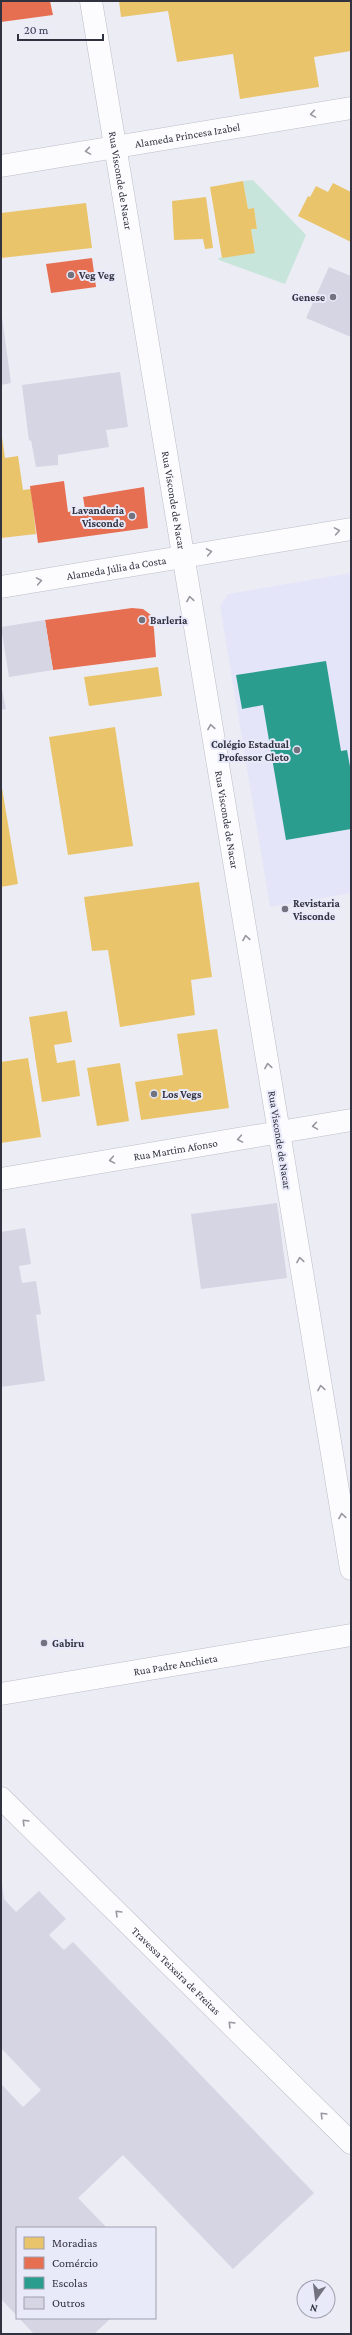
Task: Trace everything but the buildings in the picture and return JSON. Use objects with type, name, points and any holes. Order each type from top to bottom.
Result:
[{"type":"street","name":"Rua Visconde de Nacar","points":[[91,1],[351,1568]]},
{"type":"street","name":"Alameda Princesa Izabel","points":[[1,166],[351,108]]},
{"type":"street","name":"Alameda Júlia da Costa","points":[[1,588],[351,529]]},
{"type":"street","name":"Rua Martim Afonso","points":[[1,1179],[351,1120]]},
{"type":"street","name":"Rua Padre Anchieta","points":[[1,1694],[351,1635]]},
{"type":"street","name":"Travessa Teixeira de Freitas","points":[[1,1798],[351,2143]]},
{"type":"shaded area","name":"Colégio Estadual Professor Cleto","points":[[351,573],[351,893],[270,907],[220,606],[228,594]]},
{"type":"green space","points":[[253,180],[306,235],[285,284],[219,260],[218,258],[255,252],[251,229],[257,228],[254,208],[248,209],[243,181]]},
{"type":"place","name":"Veg Veg","points":[[71,275]]},
{"type":"place","name":"Genese","points":[[333,297]]},
{"type":"place","name":"Lavanderia Visconde","points":[[132,516]]},
{"type":"place","name":"Barleria","points":[[142,620]]},
{"type":"place","name":"Colégio Estadual Professor Cleto","points":[[297,750]]},
{"type":"place","name":"Revistaria Visconde","points":[[285,909]]},
{"type":"place","name":"Los Vegs","points":[[154,1094]]},
{"type":"place","name":"Gabiru","points":[[44,1643]]}]
